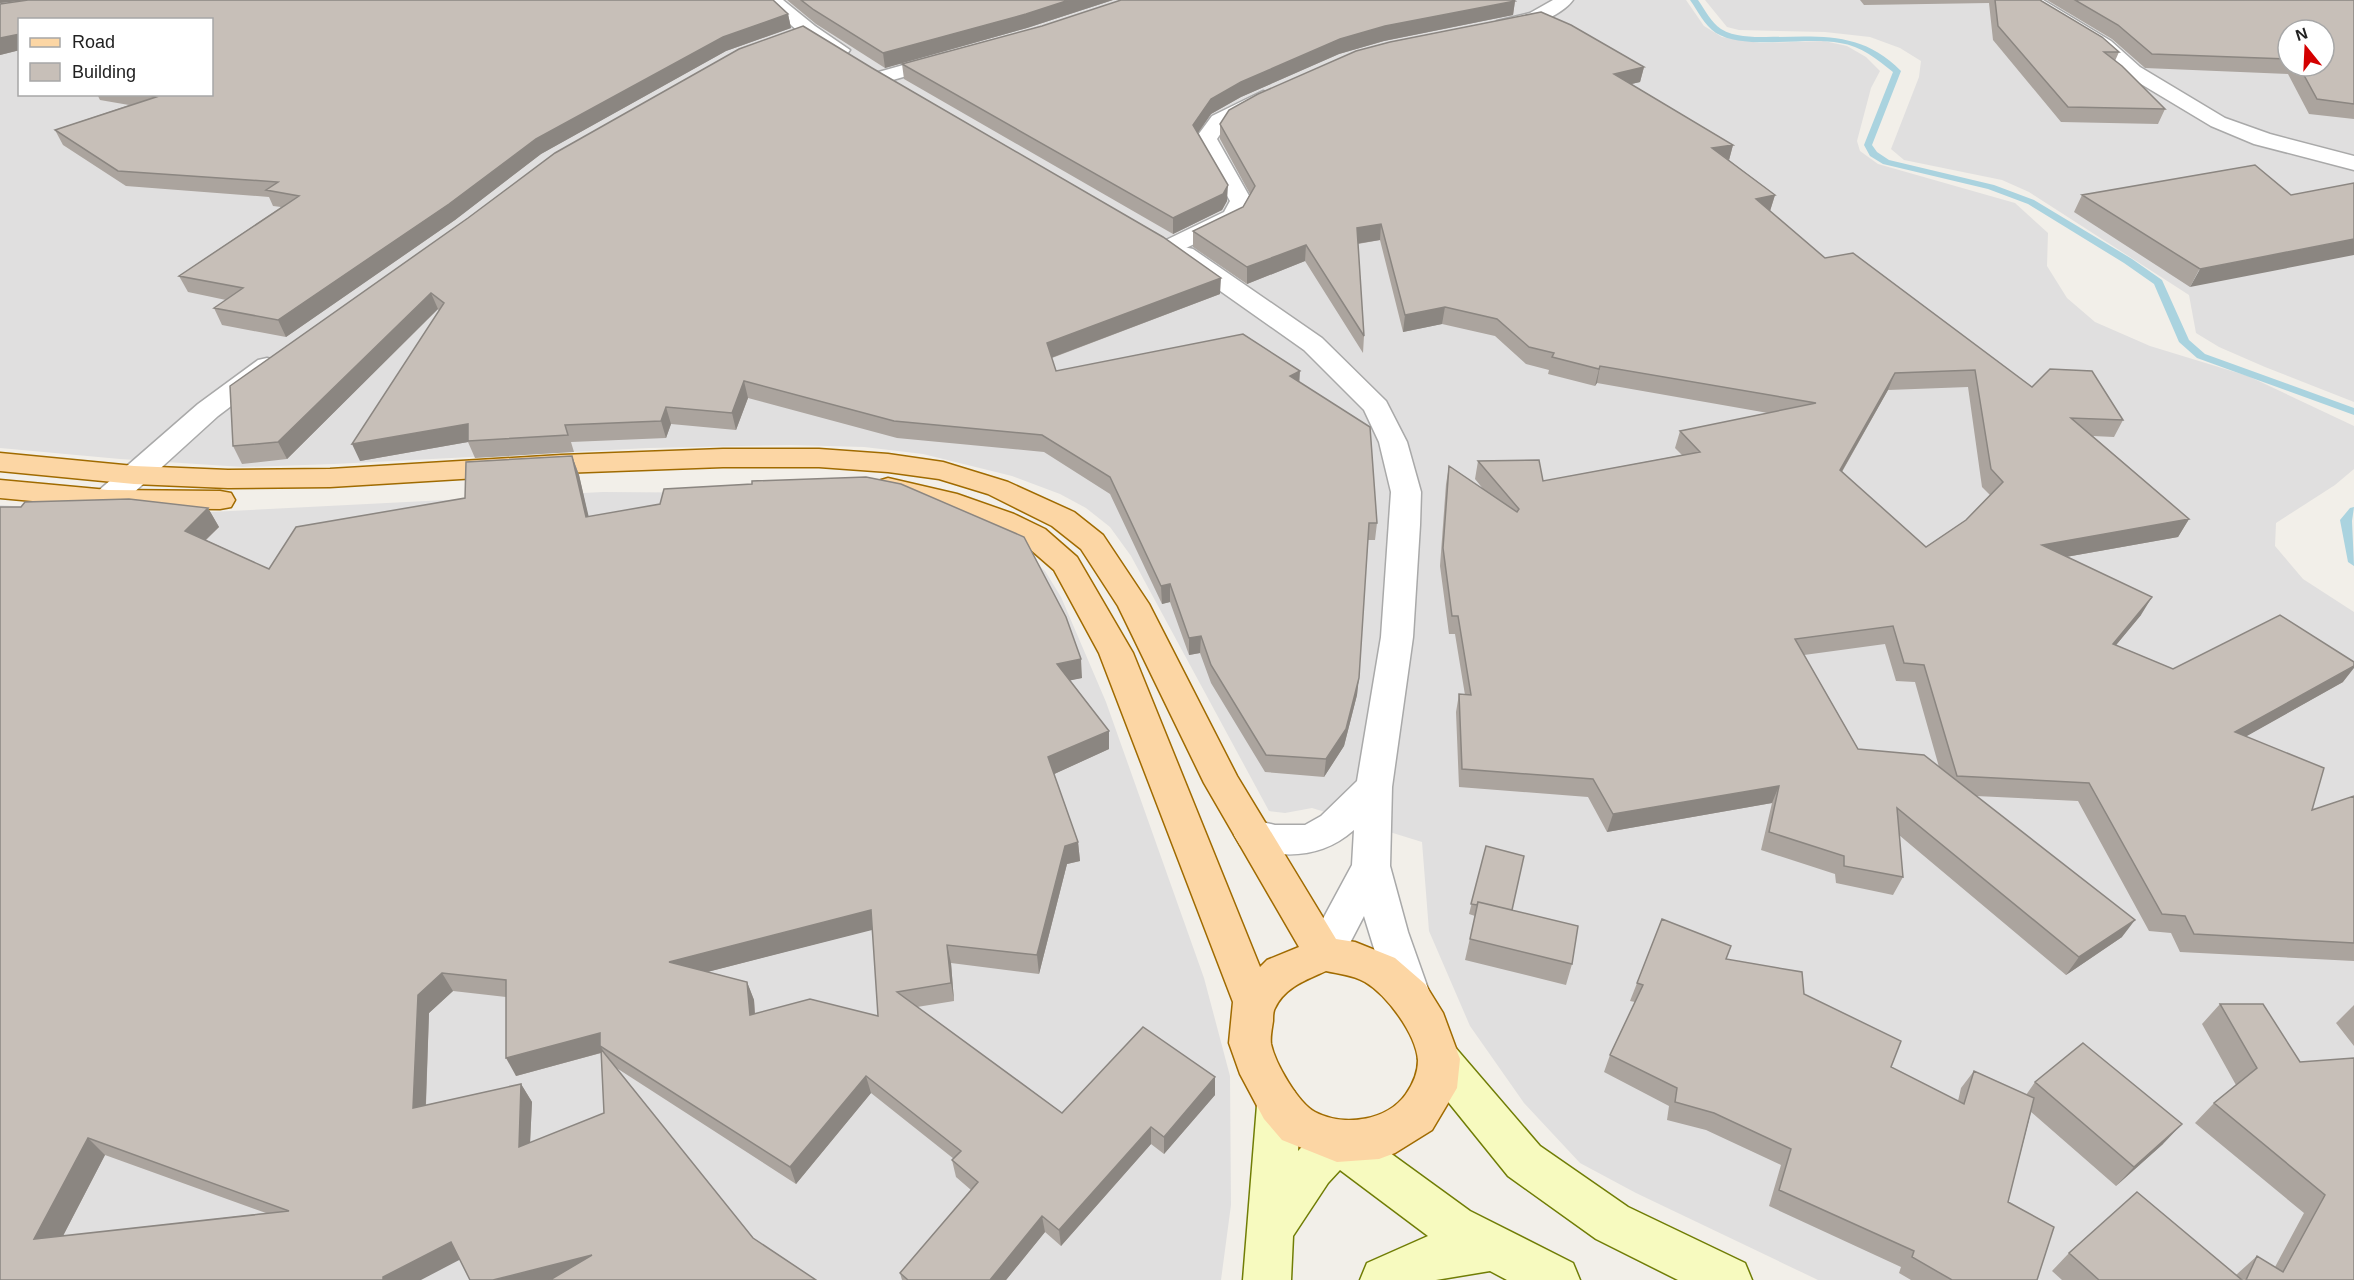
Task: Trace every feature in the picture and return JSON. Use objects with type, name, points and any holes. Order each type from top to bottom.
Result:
[{"type":"main road","points":[[0,462],[134,475],[228,479],[330,478],[561,464],[723,458],[819,458],[888,462],[944,471],[998,488],[1063,519],[1092,542],[1133,604],[1222,783],[1324,954]]},
{"type":"main road","points":[[0,489],[108,499],[298,498],[556,481],[699,475],[813,477],[893,488],[946,501],[1003,521],[1034,536],[1066,564],[1116,653],[1254,1002],[1250,1043],[1261,1074],[1279,1105],[1298,1126],[1337,1141],[1454,1227],[1556,1280]]},
{"type":"main road","points":[[1254,1002],[1281,972],[1324,954],[1355,958],[1381,970],[1410,997],[1428,1026],[1438,1059],[1435,1088],[1416,1116],[1379,1138],[1337,1141],[1312,1168],[1272,1227]]},
{"type":"main road","points":[[1438,1059],[1524,1161],[1612,1223],[1728,1280]]},
{"type":"main road","points":[[1267,1280],[1279,1105]]},
{"type":"main road","points":[[1384,1280],[1433,1257],[1492,1246]]},
{"type":"street","points":[[772,0],[797,34],[911,93]]},
{"type":"street","points":[[1488,28],[1535,19],[1554,11],[1564,0]]},
{"type":"street","points":[[2031,0],[2104,45],[2133,71],[2218,122],[2262,140],[2354,163]]},
{"type":"street","points":[[882,77],[969,52]]},
{"type":"street","points":[[1282,88],[1219,120],[1206,139],[1241,201],[1233,216],[1162,240],[1313,344],[1376,407],[1393,442],[1406,492],[1405,525],[1397,637],[1374,787],[1371,866],[1388,932],[1410,997]]},
{"type":"street","points":[[108,499],[208,410],[282,355]]},
{"type":"street","points":[[1253,836],[1279,843],[1310,841],[1332,828],[1374,787]]},
{"type":"street","points":[[1324,954],[1371,866]]},
{"type":"shaded area","points":[[0,0],[1686,0],[1704,26],[1722,37],[1760,43],[1824,41],[1847,46],[1866,57],[1880,71],[1871,88],[1857,141],[1860,151],[1878,164],[2015,203],[2048,233],[2047,266],[2067,298],[2095,322],[2150,346],[2248,376],[2354,426],[2354,469],[2335,485],[2276,523],[2275,546],[2303,579],[2354,612],[2354,1280],[1818,1280],[1636,1193],[1580,1163],[1524,1103],[1470,1026],[1429,931],[1422,842],[1312,808],[1285,813],[1269,811],[1131,556],[1110,527],[1086,508],[1060,494],[1012,476],[923,454],[864,447],[791,445],[649,448],[243,467],[0,448]]},
{"type":"shaded area","points":[[1705,0],[2354,0],[2354,402],[2219,347],[2196,333],[2189,295],[2029,192],[2002,180],[1904,160],[1891,149],[1919,77],[1921,61],[1900,48],[1870,37],[1825,32],[1739,30],[1727,27]]},
{"type":"shaded area","points":[[603,492],[756,493],[1027,554],[1045,571],[1061,597],[1106,702],[1204,978],[1230,1076],[1231,1205],[1221,1280],[0,1280],[0,505],[117,514],[190,513]]},
{"type":"building","points":[[28,0],[773,0],[788,14],[723,37],[536,139],[449,204],[278,320],[214,308],[243,288],[179,276],[299,196],[266,190],[278,182],[118,171],[55,130],[156,97],[152,96],[213,96],[213,18],[18,18],[18,34],[0,38],[0,4]]},
{"type":"building","points":[[801,0],[1069,0],[883,53]]},
{"type":"building","points":[[1121,0],[1515,1],[1385,26],[1340,39],[1241,82],[1211,99],[1193,125],[1228,185],[1223,194],[1173,218],[902,64],[1042,26]]},
{"type":"building","points":[[1995,0],[2040,0],[2102,37],[2119,52],[2104,52],[2122,66],[2165,109],[2068,107],[1998,26]]},
{"type":"building","points":[[2075,0],[2354,0],[2354,104],[2317,99],[2306,78],[2336,78],[2336,18],[2276,18],[2276,59],[2152,54],[2118,25]]},
{"type":"building","points":[[1541,12],[1571,25],[1644,67],[1614,74],[1733,145],[1712,148],[1775,195],[1756,199],[1825,258],[1853,253],[2032,387],[2050,369],[2092,371],[2123,420],[2071,418],[2189,519],[2042,545],[2152,597],[2113,644],[2173,669],[2280,615],[2354,662],[2354,666],[2235,732],[2324,768],[2312,810],[2354,796],[2354,943],[2194,934],[2185,916],[2162,914],[2089,783],[1957,776],[1924,665],[1904,663],[1893,626],[1795,639],[1858,749],[1924,755],[2135,920],[2079,957],[1897,808],[1903,877],[1844,866],[1844,856],[1769,832],[1779,786],[1613,814],[1593,779],[1462,769],[1459,694],[1471,695],[1458,616],[1452,616],[1443,548],[1449,466],[1517,512],[1519,509],[1478,461],[1539,460],[1543,481],[1700,452],[1680,431],[1816,403],[1600,366],[1599,369],[1552,357],[1554,353],[1529,347],[1497,319],[1445,307],[1405,315],[1381,224],[1357,228],[1364,336],[1306,245],[1247,267],[1193,231],[1243,207],[1255,186],[1220,124],[1229,110],[1258,94],[1356,51]],"holes":[[[1975,370],[1991,469],[2003,482],[1966,520],[1926,547],[1840,470],[1895,373]]]},
{"type":"building","points":[[803,26],[1163,237],[1221,278],[1047,343],[1056,371],[1243,334],[1300,371],[1290,376],[1370,427],[1377,523],[1369,523],[1359,678],[1346,729],[1326,759],[1266,755],[1211,665],[1201,636],[1189,638],[1170,584],[1161,586],[1110,477],[1042,435],[894,421],[744,381],[732,413],[666,407],[661,421],[565,425],[568,435],[468,441],[468,424],[352,444],[444,303],[431,293],[278,442],[233,446],[230,386],[468,218],[555,153],[739,49]]},
{"type":"building","points":[[2255,165],[2291,195],[2354,183],[2354,239],[2200,269],[2082,195]]},
{"type":"building","points":[[572,456],[586,517],[660,504],[664,489],[752,484],[752,481],[866,477],[901,484],[1024,537],[1066,617],[1081,659],[1057,664],[1109,731],[1048,757],[1078,842],[1065,846],[1037,955],[947,945],[951,983],[897,992],[1062,1113],[1143,1027],[1215,1077],[1164,1137],[1151,1127],[1059,1230],[1042,1216],[990,1280],[908,1280],[900,1273],[978,1182],[952,1160],[961,1151],[866,1076],[790,1167],[600,1046],[600,1033],[506,1058],[506,980],[442,973],[418,995],[413,1108],[521,1084],[519,1147],[604,1113],[601,1049],[753,1238],[816,1280],[550,1280],[592,1255],[493,1280],[470,1280],[451,1242],[383,1277],[383,1280],[0,1280],[0,507],[21,507],[25,502],[129,499],[208,508],[185,531],[269,569],[296,527],[465,498],[466,462]],"holes":[[[871,910],[878,1016],[810,999],[750,1015],[747,982],[669,962]],[[88,1138],[289,1211],[34,1239]]]},
{"type":"building","points":[[1486,846],[1524,856],[1512,910],[1478,902],[1477,905],[1471,904]]},
{"type":"building","points":[[1478,902],[1578,926],[1572,964],[1470,939]]},
{"type":"building","points":[[1662,919],[1731,946],[1726,959],[1802,972],[1804,994],[1901,1041],[1891,1067],[1964,1104],[1974,1071],[2034,1098],[2008,1202],[2054,1227],[2037,1280],[1952,1280],[1912,1257],[1914,1251],[1779,1190],[1791,1149],[1714,1113],[1675,1102],[1677,1088],[1610,1055],[1643,985],[1637,983]]},
{"type":"building","points":[[2220,1004],[2263,1004],[2300,1062],[2354,1058],[2354,1280],[2246,1280],[2257,1256],[2283,1272],[2325,1195],[2214,1103],[2257,1068]]},
{"type":"building","points":[[2083,1043],[2182,1124],[2134,1167],[2035,1082]]},
{"type":"building","points":[[2137,1192],[2242,1280],[2099,1280],[2069,1253]]},
{"type":"waterway","points":[[1694,0],[1711,24],[1725,34],[1757,39],[1826,38],[1843,40],[1868,50],[1897,71],[1868,145],[1873,154],[1886,162],[1991,187],[2031,202],[2158,282],[2184,342],[2201,356],[2354,412]]},
{"type":"waterway","points":[[2354,511],[2346,520],[2354,562]]}]
